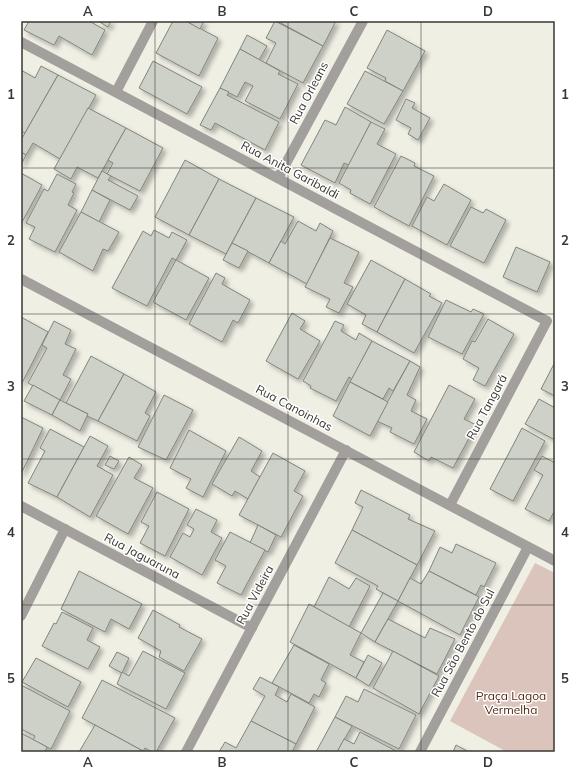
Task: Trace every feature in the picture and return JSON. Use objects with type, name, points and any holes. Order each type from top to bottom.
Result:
[{"type":"street","points":[[116,92],[153,21]]},
{"type":"street","name":"Rua Orleans","points":[[278,178],[362,21]]},
{"type":"street","name":"Rua Anita Garibaldi","points":[[21,42],[547,321]]},
{"type":"street","name":"Rua Canoinhas","points":[[21,279],[555,560]]},
{"type":"street","name":"Rua Tangará","points":[[450,505],[547,321]]},
{"type":"street","name":"Rua Videira","points":[[186,752],[346,450]]},
{"type":"street","name":"Rua Jaguaruna","points":[[21,506],[252,628]]},
{"type":"street","points":[[21,616],[66,530]]},
{"type":"street","name":"Rua São Bento do Sul","points":[[420,752],[528,547]]},
{"type":"green space","name":"Praça Lagoa Vermelha","points":[[535,563],[555,573],[555,752],[507,752],[450,721]]},
{"type":"building","points":[[29,21],[89,21],[105,30],[92,55],[59,36],[54,45],[24,30]]},
{"type":"building","points":[[98,21],[111,21],[108,27]]},
{"type":"building","points":[[173,21],[186,21],[218,38],[199,76],[156,53]]},
{"type":"building","points":[[186,21],[204,21],[200,29]]},
{"type":"building","points":[[275,21],[323,46],[303,83],[266,63],[276,43],[266,38]]},
{"type":"building","points":[[277,21],[336,21],[323,46]]},
{"type":"building","points":[[387,30],[425,51],[403,91],[385,81],[386,78],[367,68]]},
{"type":"building","points":[[247,35],[267,46],[259,60],[240,49]]},
{"type":"building","points":[[240,49],[280,71],[278,74],[298,84],[280,119],[245,101],[253,86],[245,82],[237,97],[220,88]]},
{"type":"building","points":[[153,61],[202,87],[187,114],[139,88]]},
{"type":"building","points":[[41,66],[58,75],[25,133],[21,131],[21,70],[35,78]]},
{"type":"building","points":[[365,71],[403,91],[384,124],[347,104]]},
{"type":"building","points":[[58,75],[96,95],[60,159],[33,143],[26,155],[21,152],[21,140]]},
{"type":"building","points":[[220,88],[229,92],[227,95],[279,122],[265,150],[215,123],[211,130],[200,125]]},
{"type":"building","points":[[406,99],[415,103],[412,108],[430,118],[418,140],[408,134],[411,128],[396,120]]},
{"type":"building","points":[[345,107],[371,122],[349,165],[344,163],[335,183],[301,165],[325,120],[336,125]]},
{"type":"building","points":[[88,108],[126,128],[98,178],[77,167],[71,179],[54,169]]},
{"type":"building","points":[[371,122],[385,129],[377,144],[396,154],[370,204],[350,193],[351,190],[339,183]]},
{"type":"building","points":[[126,128],[163,148],[140,191],[107,174],[113,163],[108,160]]},
{"type":"building","points":[[21,152],[26,155],[21,165]]},
{"type":"building","points":[[401,156],[415,163],[414,166],[434,176],[409,226],[374,207]]},
{"type":"building","points":[[185,160],[219,179],[189,235],[155,217]]},
{"type":"building","points":[[102,171],[111,176],[108,180],[138,196],[130,210],[92,190]]},
{"type":"building","points":[[21,173],[42,185],[21,224]]},
{"type":"building","points":[[57,174],[76,184],[72,192],[74,193],[68,205],[77,210],[55,252],[29,239],[35,227],[26,223],[44,189],[48,191]]},
{"type":"building","points":[[219,179],[256,198],[226,254],[189,235]]},
{"type":"building","points":[[444,184],[471,200],[447,245],[412,226],[427,197],[434,201]]},
{"type":"building","points":[[92,190],[110,200],[99,222],[81,212]]},
{"type":"building","points":[[256,198],[294,217],[269,263],[232,243]]},
{"type":"building","points":[[471,207],[483,213],[486,209],[506,220],[484,263],[450,246]]},
{"type":"building","points":[[81,212],[119,232],[108,251],[103,249],[93,271],[59,252]]},
{"type":"building","points":[[298,221],[316,231],[320,223],[333,231],[307,284],[269,263],[281,241],[285,244]]},
{"type":"building","points":[[154,230],[169,238],[172,232],[187,240],[176,260],[172,258],[147,306],[112,288],[143,231],[151,236]]},
{"type":"building","points":[[330,238],[359,252],[344,283],[353,287],[339,313],[326,307],[330,299],[305,287]]},
{"type":"building","points":[[232,243],[248,251],[239,268],[223,260]]},
{"type":"building","points":[[516,247],[550,262],[537,292],[503,277]]},
{"type":"building","points":[[176,260],[209,278],[186,320],[153,302]]},
{"type":"building","points":[[371,260],[405,279],[377,332],[362,324],[366,315],[347,304]]},
{"type":"building","points":[[216,273],[225,278],[222,284],[250,300],[238,323],[233,320],[222,342],[189,324]]},
{"type":"building","points":[[405,279],[431,294],[429,296],[442,303],[414,353],[377,332]]},
{"type":"building","points":[[446,300],[471,312],[473,309],[484,314],[462,354],[428,337]]},
{"type":"building","points":[[292,313],[305,321],[300,329],[320,341],[298,379],[266,361]]},
{"type":"building","points":[[21,317],[48,332],[21,385]]},
{"type":"building","points":[[488,319],[514,334],[485,386],[473,380],[479,368],[463,359],[472,341],[475,342]]},
{"type":"building","points":[[54,321],[71,330],[65,344],[76,349],[63,375],[71,379],[60,400],[28,383],[47,348],[42,345]]},
{"type":"building","points":[[335,321],[344,325],[341,331],[356,340],[359,333],[372,341],[352,379],[349,377],[336,401],[310,388],[311,386],[303,381]]},
{"type":"building","points":[[372,341],[410,361],[393,391],[389,388],[383,399],[350,382]]},
{"type":"building","points":[[91,356],[124,374],[98,421],[66,403]]},
{"type":"building","points":[[410,361],[420,367],[407,395],[416,400],[411,411],[427,419],[414,444],[390,432],[392,428],[377,421]]},
{"type":"building","points":[[555,362],[555,396],[541,389]]},
{"type":"building","points":[[124,374],[156,392],[145,413],[150,416],[137,441],[98,421]]},
{"type":"building","points":[[350,382],[388,402],[370,436],[333,416]]},
{"type":"building","points":[[33,385],[60,400],[52,415],[24,401]]},
{"type":"building","points":[[449,385],[475,399],[464,419],[476,425],[453,468],[431,457],[429,461],[414,452]]},
{"type":"building","points":[[164,395],[193,410],[166,460],[138,447]]},
{"type":"building","points":[[539,399],[555,408],[555,440],[525,424]]},
{"type":"building","points":[[60,400],[88,414],[80,431],[52,415]]},
{"type":"building","points":[[21,417],[43,428],[21,474]]},
{"type":"building","points":[[522,428],[545,441],[513,501],[490,489]]},
{"type":"building","points":[[50,429],[84,447],[57,497],[28,483],[45,451],[40,448]]},
{"type":"building","points":[[189,430],[226,451],[203,497],[186,488],[191,479],[170,468]]},
{"type":"building","points":[[90,436],[108,446],[97,466],[113,475],[90,517],[57,497]]},
{"type":"building","points":[[239,437],[262,451],[251,471],[260,477],[248,499],[235,491],[232,496],[212,484]]},
{"type":"building","points":[[273,453],[305,471],[294,491],[303,496],[281,537],[239,515]]},
{"type":"building","points":[[110,456],[119,461],[114,469],[105,465]]},
{"type":"building","points":[[542,456],[555,463],[555,510],[549,521],[525,509],[543,475],[534,470]]},
{"type":"building","points":[[129,457],[142,465],[134,478],[153,488],[128,534],[96,516]]},
{"type":"building","points":[[361,490],[410,515],[408,519],[435,531],[417,565],[352,530],[363,507],[355,503]]},
{"type":"building","points":[[157,492],[189,509],[165,556],[140,543],[149,526],[141,522]]},
{"type":"building","points":[[196,509],[217,520],[211,532],[222,538],[202,575],[170,557],[183,533],[190,537],[194,529],[187,525]]},
{"type":"building","points":[[258,525],[276,535],[268,552],[250,543]]},
{"type":"building","points":[[352,530],[417,565],[398,601],[376,589],[378,586],[335,563]]},
{"type":"building","points":[[230,532],[265,550],[241,595],[217,583],[226,566],[215,560]]},
{"type":"building","points":[[456,544],[496,563],[484,587],[481,585],[476,595],[429,571],[440,547],[452,553]]},
{"type":"building","points":[[79,571],[142,604],[129,629],[111,619],[105,632],[61,609]]},
{"type":"building","points":[[429,571],[479,597],[460,635],[398,601],[410,578],[421,584]]},
{"type":"building","points":[[329,577],[349,589],[356,578],[370,586],[349,627],[314,607]]},
{"type":"building","points":[[383,593],[398,601],[375,642],[361,633]]},
{"type":"building","points":[[309,604],[361,633],[350,655],[364,662],[356,678],[290,642]]},
{"type":"building","points":[[153,610],[180,625],[179,627],[202,639],[184,671],[159,657],[161,651],[138,638]]},
{"type":"building","points":[[62,612],[93,628],[87,640],[100,647],[88,669],[42,646],[54,623],[56,624]]},
{"type":"building","points":[[388,619],[425,638],[430,628],[455,639],[437,674],[375,642]]},
{"type":"building","points":[[294,645],[329,664],[321,680],[326,683],[319,697],[314,694],[309,703],[272,683]]},
{"type":"building","points":[[143,651],[185,673],[166,709],[117,684],[122,672],[129,676]]},
{"type":"building","points":[[393,651],[439,676],[419,714],[373,688]]},
{"type":"building","points":[[117,652],[129,658],[122,673],[109,666]]},
{"type":"building","points":[[368,655],[382,663],[369,686],[356,678]]},
{"type":"building","points":[[36,658],[81,682],[68,707],[22,682]]},
{"type":"building","points":[[260,677],[279,687],[275,695],[287,702],[291,694],[315,707],[296,744],[251,721],[265,696],[253,689]]},
{"type":"building","points":[[102,680],[175,718],[156,752],[152,752],[145,748],[143,751],[82,718]]},
{"type":"building","points":[[21,685],[70,711],[51,749],[33,740],[35,736],[21,729]]},
{"type":"building","points":[[364,689],[416,715],[399,749],[335,717],[346,696],[358,702]]},
{"type":"building","points":[[335,717],[352,726],[337,752],[316,752]]},
{"type":"building","points":[[251,721],[296,744],[292,752],[219,752],[225,742],[236,748]]},
{"type":"building","points":[[95,725],[143,751],[79,752]]},
{"type":"building","points":[[360,732],[398,752],[337,752],[344,739],[354,744]]},
{"type":"building","points":[[21,733],[47,747],[45,752],[21,752]]},
{"type":"building","points":[[456,745],[469,752],[453,752]]}]
